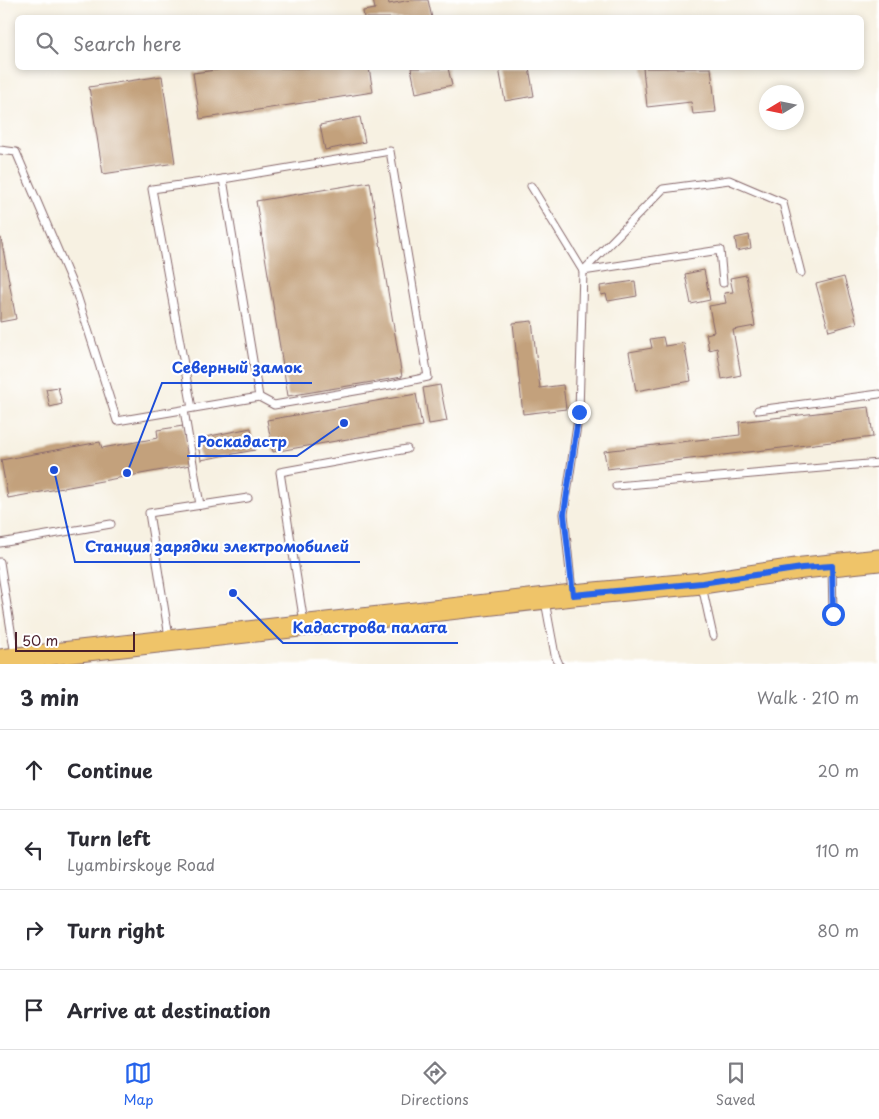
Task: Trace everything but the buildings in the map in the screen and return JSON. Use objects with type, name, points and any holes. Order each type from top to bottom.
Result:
[{"type":"main road","points":[[8,659],[545,598],[702,583],[802,568],[879,560]]},
{"type":"lane","points":[[0,150],[16,152],[20,161],[77,295],[116,421],[259,397],[274,405],[390,386],[428,377],[390,151],[223,180],[152,189],[192,408]]},
{"type":"lane","points":[[223,180],[259,397]]},
{"type":"lane","points":[[583,271],[663,189],[729,180],[783,203],[801,273]]},
{"type":"lane","points":[[531,186],[583,271],[579,412],[564,514],[573,595]]},
{"type":"lane","points":[[583,271],[720,250],[724,284]]},
{"type":"lane","points":[[758,410],[879,394]]},
{"type":"lane","points":[[184,410],[200,505]]},
{"type":"lane","points":[[305,626],[280,472],[407,449]]},
{"type":"lane","points":[[616,486],[879,463]]},
{"type":"lane","points":[[170,640],[149,513],[248,498]]},
{"type":"lane","points":[[0,543],[111,524]]},
{"type":"lane","points":[[0,562],[8,659]]},
{"type":"lane","points":[[832,566],[833,614]]},
{"type":"lane","points":[[702,583],[713,636]]},
{"type":"lane","points":[[545,598],[555,655],[559,664]]},
{"type":"place","name":"Роскадастр","points":[[344,423]]},
{"type":"place","name":"Станция зарядки электромобилей","points":[[54,470]]},
{"type":"place","name":"Северный замок","points":[[127,473]]},
{"type":"place","name":"Кадастрова палата","points":[[233,593]]},
{"type":"route","points":[[579,412],[564,514],[573,595],[702,583],[802,568],[832,566],[833,614]]}]
